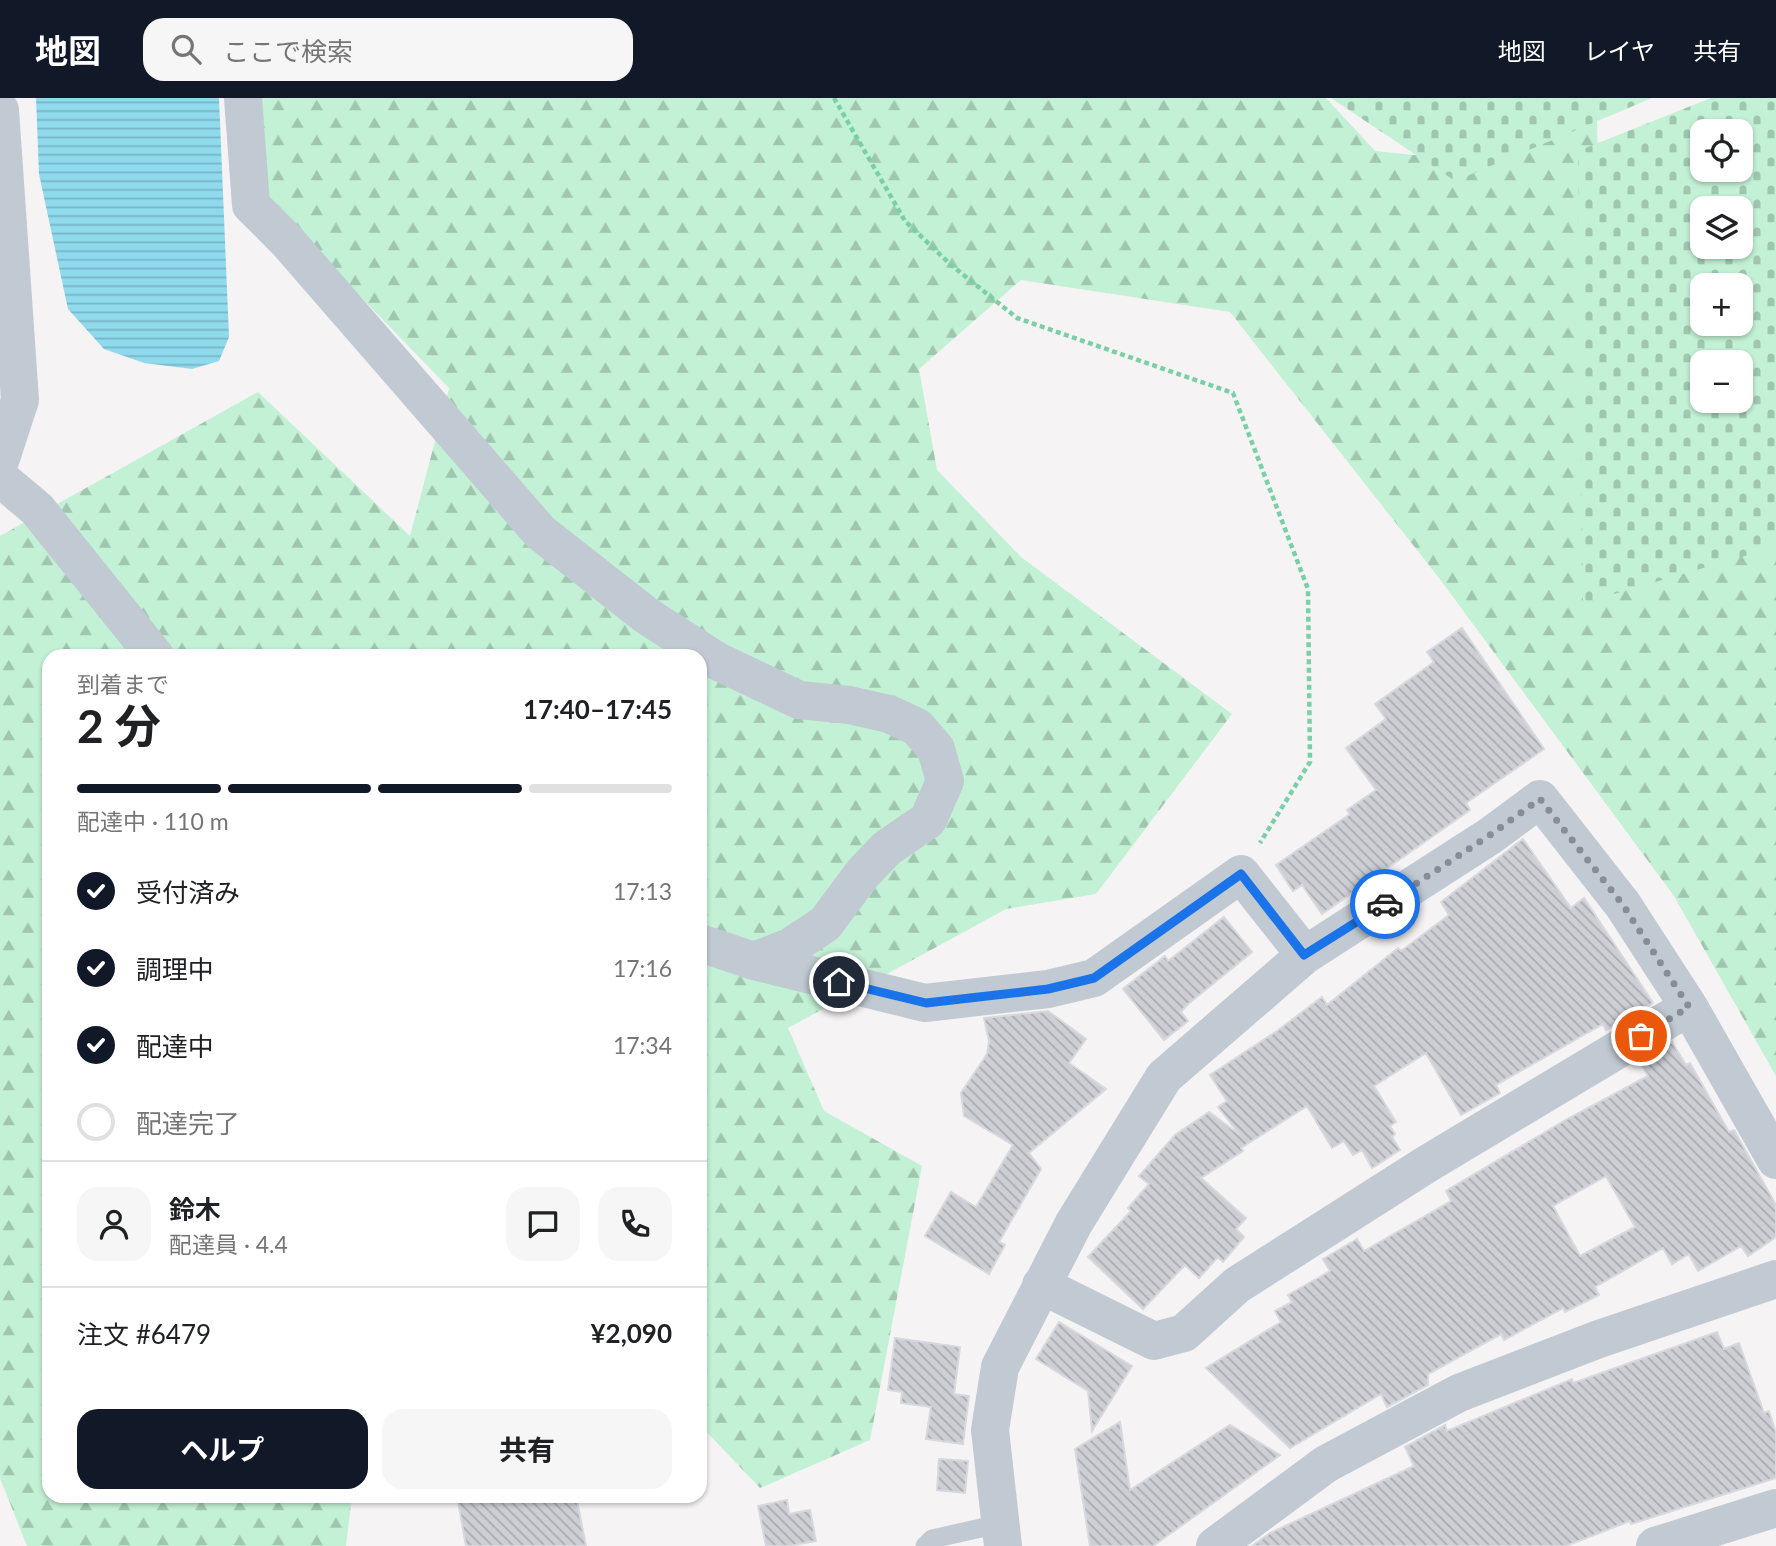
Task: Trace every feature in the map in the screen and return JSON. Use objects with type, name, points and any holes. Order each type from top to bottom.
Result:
[{"type":"street","points":[[243,98],[251,205],[287,241],[540,532],[647,616],[698,649]]},
{"type":"street","points":[[0,110],[20,400],[0,461]]},
{"type":"street","points":[[0,478],[37,509],[149,649]]},
{"type":"street","points":[[707,655],[799,700],[889,713],[917,727],[936,749],[945,782],[928,820],[887,848],[863,873],[825,924],[790,947],[754,961]]},
{"type":"street","points":[[1001,1535],[990,1430],[1000,1367],[1074,1223],[1164,1077],[1304,955],[1490,835],[1540,799],[1623,905],[1689,1007],[1776,1160]]},
{"type":"street","points":[[707,945],[754,961],[926,1003],[1048,989],[1094,978],[1241,874],[1304,955]]},
{"type":"street","points":[[1041,1285],[1154,1341],[1184,1333],[1237,1285],[1427,1164],[1689,1007]]},
{"type":"street","points":[[1215,1546],[1326,1464],[1459,1393],[1599,1339],[1776,1279]]},
{"type":"street","points":[[1655,1546],[1776,1508]]},
{"type":"lane","points":[[925,1546],[932,1539],[1001,1535]]},
{"type":"path","points":[[834,98],[905,221],[950,264],[1017,318],[1233,393],[1308,589],[1310,762],[1241,874]]},
{"type":"green space","points":[[255,98],[1326,98],[1375,151],[1444,158],[1597,114],[1602,539],[1776,520],[1776,1076],[1674,896],[1439,578],[1230,312],[1021,280],[919,369],[937,470],[1021,557],[1232,714],[1096,894],[1006,909],[788,1028],[824,1111],[922,1166],[870,1440],[760,1488],[707,1432],[707,649],[42,649],[42,1503],[351,1503],[346,1546],[27,1546],[0,1478],[0,536],[258,392],[410,536],[449,388],[264,197]]},
{"type":"green space","points":[[1331,98],[1652,98],[1455,181]]},
{"type":"green space","points":[[1711,98],[1776,98],[1776,547],[1583,603],[1578,151]]},
{"type":"water","points":[[36,98],[219,98],[229,337],[219,361],[192,369],[144,363],[104,349],[68,309],[39,174]]},
{"type":"building","points":[[1462,628],[1544,749],[1466,803],[1470,810],[1322,914],[1302,885],[1293,891],[1276,865],[1350,814],[1347,810],[1376,790],[1346,748],[1386,719],[1375,704],[1434,662],[1427,652]]},
{"type":"building","points":[[1523,839],[1571,908],[1584,898],[1653,1003],[1606,1030],[1603,1024],[1496,1085],[1500,1093],[1461,1115],[1426,1053],[1374,1086],[1396,1122],[1390,1126],[1395,1134],[1392,1137],[1400,1150],[1372,1168],[1362,1150],[1353,1155],[1344,1141],[1332,1148],[1307,1106],[1241,1148],[1243,1151],[1201,1178],[1246,1218],[1236,1229],[1244,1237],[1223,1262],[1218,1257],[1199,1278],[1185,1265],[1143,1309],[1088,1257],[1131,1211],[1128,1208],[1149,1184],[1139,1176],[1175,1135],[1209,1112],[1240,1135],[1218,1107],[1227,1101],[1210,1075],[1277,1031],[1322,997],[1327,1005],[1398,948],[1401,951],[1449,915],[1441,902]]},
{"type":"building","points":[[1224,917],[1252,952],[1187,1005],[1181,1012],[1188,1021],[1164,1040],[1123,989],[1165,956],[1168,961]]},
{"type":"building","points":[[1048,1011],[1086,1039],[1069,1063],[1106,1089],[1029,1153],[1041,1169],[999,1242],[1005,1245],[989,1274],[925,1236],[951,1192],[976,1207],[1013,1145],[964,1116],[961,1093],[987,1054],[989,1041],[984,1018]]},
{"type":"building","points":[[1672,1042],[1686,1065],[1690,1063],[1729,1132],[1734,1130],[1776,1205],[1776,1237],[1748,1256],[1741,1246],[1698,1271],[1689,1254],[1672,1264],[1663,1248],[1595,1287],[1599,1295],[1565,1312],[1563,1308],[1504,1340],[1501,1334],[1428,1374],[1428,1385],[1387,1407],[1381,1394],[1290,1448],[1206,1368],[1281,1322],[1275,1311],[1292,1302],[1288,1295],[1330,1271],[1323,1259],[1357,1239],[1364,1251],[1451,1201],[1446,1191],[1569,1118],[1648,1076],[1640,1062]],"holes":[[[1606,1176],[1635,1227],[1580,1256],[1553,1206]]]},
{"type":"building","points":[[1059,1322],[1132,1366],[1092,1431],[1088,1391],[1036,1359]]},
{"type":"building","points":[[1717,1332],[1724,1349],[1739,1343],[1764,1413],[1769,1411],[1776,1433],[1776,1478],[1631,1524],[1630,1521],[1566,1546],[1252,1546],[1270,1533],[1414,1466],[1405,1447],[1445,1425],[1447,1431],[1572,1379],[1573,1383]]},
{"type":"building","points":[[895,1338],[960,1347],[954,1394],[969,1396],[963,1444],[926,1439],[931,1407],[901,1403],[902,1392],[888,1390]]},
{"type":"building","points":[[1120,1422],[1130,1490],[1230,1425],[1280,1455],[1153,1546],[1090,1546],[1075,1449]]},
{"type":"building","points":[[939,1459],[968,1461],[965,1493],[937,1490]]},
{"type":"building","points":[[787,1500],[789,1514],[810,1510],[816,1541],[789,1546],[766,1546],[758,1506]]},
{"type":"building","points":[[458,1503],[577,1503],[586,1546],[466,1546]]},
{"type":"way so far","points":[[1385,904],[1540,799],[1623,905],[1689,1007],[1641,1036]]},
{"type":"route","points":[[839,982],[926,1003],[1048,989],[1094,978],[1241,874],[1304,955],[1385,904]]}]
